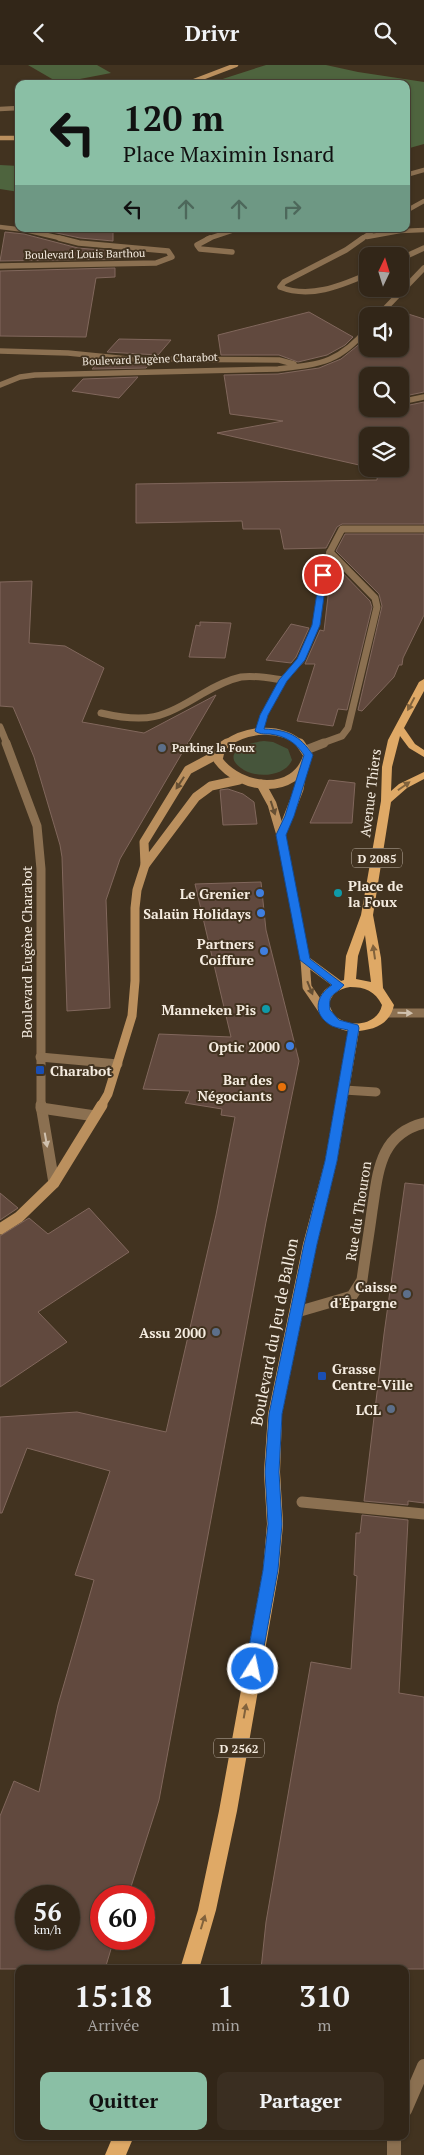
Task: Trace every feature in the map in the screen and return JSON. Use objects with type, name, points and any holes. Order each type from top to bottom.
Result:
[{"type":"main road","points":[[197,80],[236,65]]},
{"type":"main road","points":[[0,138],[15,138]]},
{"type":"main road","name":"Avenue Thiers","points":[[345,984],[352,956],[367,915],[386,801],[387,767],[393,740],[424,682]]},
{"type":"main road","points":[[399,727],[412,746],[424,754]]},
{"type":"main road","points":[[281,835],[296,798],[302,772],[308,761],[306,750],[299,742],[288,736],[276,732],[259,731],[237,735],[221,747],[218,754],[218,760],[225,771],[239,780],[260,784],[284,781],[302,772]]},
{"type":"main road","points":[[0,1229],[18,1217],[54,1183],[108,1095],[132,1016],[135,981],[135,908],[137,890],[144,865],[144,842],[188,770],[218,754]]},
{"type":"main road","points":[[386,801],[403,786],[424,775]]},
{"type":"main road","points":[[144,865],[163,843],[196,797],[211,786],[239,780]]},
{"type":"main road","points":[[260,784],[272,804],[281,835],[305,960],[307,987],[324,1012],[336,1023],[354,1028],[374,1025],[387,1013],[388,1005],[377,989],[366,984],[345,984],[326,993],[323,999],[324,1012]]},
{"type":"main road","name":"Avenue Thiers","points":[[367,915],[375,958],[377,989]]},
{"type":"main road","points":[[305,960],[345,984]]},
{"type":"main road","name":"Boulevard du Jeu de Ballon","points":[[190,1965],[207,1910],[228,1811],[270,1570],[275,1524],[272,1472],[276,1414],[310,1244],[331,1161],[354,1028]]},
{"type":"main road","points":[[115,2155],[122,2140]]},
{"type":"street","points":[[0,109],[15,108]]},
{"type":"street","points":[[410,174],[424,170]]},
{"type":"street","points":[[410,209],[424,201]]},
{"type":"street","name":"Boulevard Louis Barthou","points":[[0,227],[15,229]]},
{"type":"street","points":[[410,231],[424,230]]},
{"type":"street","name":"Boulevard Louis Barthou","points":[[0,266],[156,263],[172,257],[168,251],[78,243],[34,232]]},
{"type":"street","points":[[228,232],[202,241],[197,245],[200,249],[232,252]]},
{"type":"street","points":[[359,277],[329,289],[315,292],[299,293],[287,291],[280,287],[284,282],[346,250],[372,232]]},
{"type":"street","points":[[366,237],[394,232]]},
{"type":"street","points":[[409,255],[424,248]]},
{"type":"street","points":[[387,307],[424,268]]},
{"type":"street","name":"Boulevard Eugène Charabot","points":[[0,385],[20,377],[35,375],[278,369],[302,366],[331,360],[352,347],[359,339]]},
{"type":"street","points":[[0,351],[68,353],[128,359],[279,360],[302,366]]},
{"type":"street","points":[[409,400],[424,397]]},
{"type":"street","points":[[259,731],[264,715],[284,680],[301,660],[316,625],[323,575],[330,552],[342,529],[424,529]]},
{"type":"street","points":[[306,750],[342,736],[348,728],[376,617],[377,607],[375,598],[330,552]]},
{"type":"street","points":[[101,713],[121,718],[145,719],[165,715],[214,687],[234,679],[253,677],[284,680]]},
{"type":"street","name":"Boulevard Eugène Charabot","points":[[0,727],[37,827],[41,869],[41,1108],[54,1183]]},
{"type":"street","points":[[387,1013],[424,1013]]},
{"type":"street","points":[[40,1057],[118,1064]]},
{"type":"street","points":[[344,1090],[376,1092]]},
{"type":"street","points":[[41,1108],[96,1116]]},
{"type":"street","name":"Rue du Thouron","points":[[297,1312],[352,1296],[362,1279],[379,1165],[386,1149],[397,1136],[413,1125],[424,1123]]},
{"type":"street","points":[[302,1502],[424,1514]]},
{"type":"street","points":[[409,2102],[424,2066]]},
{"type":"street","points":[[394,2140],[394,2155]]},
{"type":"green space","points":[[28,65],[97,65],[111,73],[75,80],[54,80]]},
{"type":"green space","points":[[266,65],[326,65],[424,82],[424,144],[410,148],[410,80],[219,80]]},
{"type":"green space","points":[[0,165],[15,166],[15,191],[0,189]]},
{"type":"green space","points":[[273,742],[288,749],[292,760],[288,766],[276,773],[261,775],[247,772],[235,762],[233,757],[239,749],[252,743]]},
{"type":"building","points":[[5,232],[24,234],[78,248],[114,251],[114,259],[0,261]]},
{"type":"building","points":[[52,232],[113,232],[113,241],[80,238]]},
{"type":"building","points":[[115,268],[115,277],[96,278],[86,337],[0,336],[0,271]]},
{"type":"building","points":[[309,312],[353,337],[345,345],[327,355],[298,362],[279,355],[221,355],[218,335]]},
{"type":"building","points":[[409,314],[424,319],[424,392],[409,395],[409,367],[359,367],[359,417],[409,417],[409,405],[424,402],[424,524],[342,524],[337,527],[326,548],[284,549],[280,529],[243,529],[242,521],[136,523],[136,484],[377,480],[377,477],[409,477],[409,427],[359,427],[359,465],[217,433],[283,421],[230,414],[224,375],[278,374],[319,368],[341,359],[359,344],[359,357],[409,357]]},
{"type":"building","points":[[119,339],[171,340],[158,355],[107,352]]},
{"type":"building","points":[[99,361],[150,364],[146,368],[92,369]]},
{"type":"building","points":[[138,377],[119,398],[72,391],[83,379]]},
{"type":"building","points":[[345,534],[424,534],[424,615],[403,658],[402,665],[399,665],[394,677],[362,711],[358,710],[382,606],[379,594],[336,551]]},
{"type":"building","points":[[332,562],[370,601],[372,607],[347,710],[338,709],[333,726],[297,721],[315,664],[305,664],[320,630],[324,631]]},
{"type":"building","points":[[32,581],[29,643],[65,646],[104,668],[82,722],[144,733],[216,695],[120,859],[106,900],[110,1008],[67,1011],[60,845],[34,757],[13,707],[0,706],[0,582]]},
{"type":"building","points":[[200,622],[231,623],[225,658],[189,657],[196,625],[200,626]]},
{"type":"building","points":[[291,624],[309,628],[296,657],[291,663],[266,660]]},
{"type":"building","points":[[329,780],[355,783],[352,823],[310,823]]},
{"type":"building","points":[[228,789],[243,794],[254,802],[257,824],[223,825],[220,790]]},
{"type":"building","points":[[261,882],[266,930],[299,1061],[266,1222],[159,1800],[132,1885],[90,1885],[90,1950],[111,1950],[106,1965],[15,1965],[15,1969],[0,1969],[0,1816],[14,1781],[39,1792],[58,1705],[94,1580],[75,1575],[110,1471],[27,1448],[2,1513],[0,1513],[0,1417],[77,1412],[166,1432],[216,1215],[235,1117],[221,1115],[222,1109],[185,1103],[190,1091],[143,1089],[159,1034],[231,1037],[195,884]]},
{"type":"building","points":[[405,1183],[424,1185],[424,1503],[408,1501],[408,1505],[364,1501],[384,1334]]},
{"type":"building","points":[[0,1193],[18,1208],[0,1220]]},
{"type":"building","points":[[89,1208],[129,1252],[38,1312],[67,1342],[0,1387],[0,1236],[29,1218],[48,1234]]},
{"type":"building","points":[[362,1515],[408,1520],[399,1693],[424,1697],[424,1969],[409,1969],[409,1965],[261,1965],[266,1922],[311,1662],[351,1669],[357,1576],[354,1575],[356,1533],[360,1533]]},
{"type":"place","name":"Parking la Foux","points":[[162,748]]},
{"type":"place","name":"Le Grenier","points":[[260,893]]},
{"type":"place","name":"Place de la Foux","points":[[338,893]]},
{"type":"place","name":"Salaün Holidays","points":[[261,913]]},
{"type":"place","name":"Partners Coiffure","points":[[264,951]]},
{"type":"place","name":"Manneken Pis","points":[[266,1009]]},
{"type":"place","name":"Optic 2000","points":[[290,1046]]},
{"type":"place","name":"Charabot","points":[[40,1070]]},
{"type":"place","name":"Bar des Négociants","points":[[282,1087]]},
{"type":"place","name":"Caisse d'Épargne","points":[[407,1294]]},
{"type":"place","name":"Assu 2000","points":[[216,1332]]},
{"type":"place","name":"Grasse Centre-Ville","points":[[322,1376]]},
{"type":"place","name":"LCL","points":[[391,1409]]},
{"type":"route","points":[[253,1669],[270,1570],[275,1524],[272,1472],[276,1414],[310,1244],[331,1161],[354,1028],[344,1027],[336,1023],[324,1012],[323,999],[326,993],[339,985],[305,960],[287,873],[281,835],[290,816],[299,789],[302,772],[308,761],[308,755],[299,742],[288,736],[276,732],[259,731],[264,715],[284,680],[301,660],[316,625],[323,575]]}]
